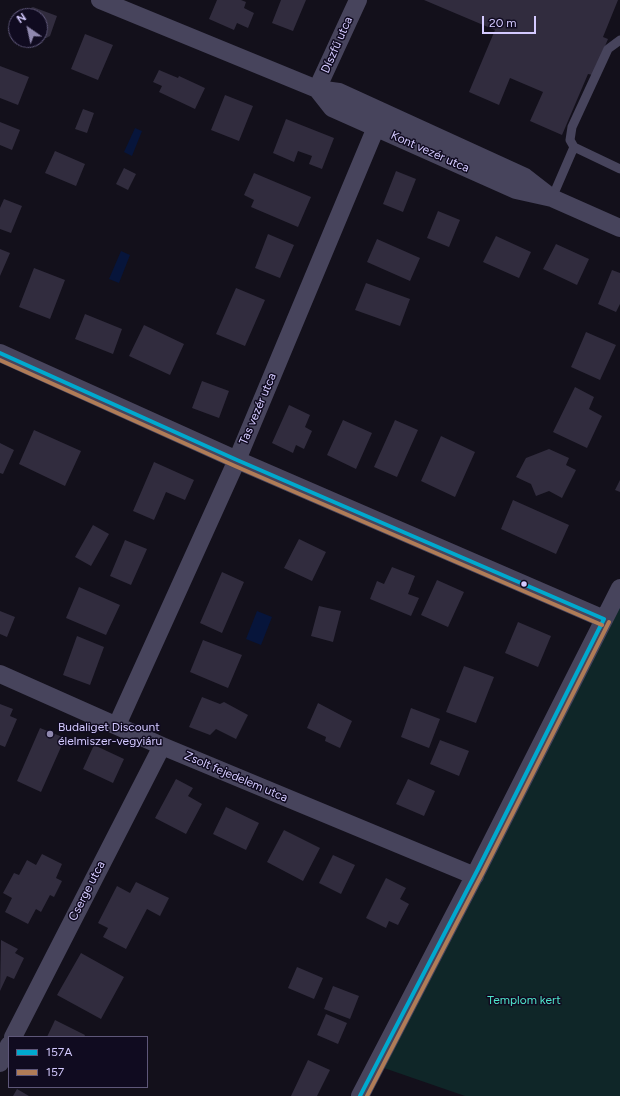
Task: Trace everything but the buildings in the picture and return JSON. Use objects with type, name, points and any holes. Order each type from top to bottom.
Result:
[{"type":"street","name":"Kont vezér utca","points":[[100,0],[317,89],[339,92],[379,120],[467,159],[516,190],[552,198],[620,228]]},
{"type":"street","name":"Díszfű utca","points":[[317,89],[358,0]]},
{"type":"street","name":"Tas vezér utca","points":[[117,725],[237,460],[379,120]]},
{"type":"street","points":[[0,353],[237,460],[604,620]]},
{"type":"street","points":[[360,1096],[475,876],[620,588]]},
{"type":"street","name":"Zsolt fejedelem utca","points":[[0,674],[162,746],[475,876]]},
{"type":"street","name":"Cserge utca","points":[[14,1036],[162,746]]},
{"type":"street","points":[[0,1063],[8,1047]]},
{"type":"lane","points":[[620,40],[608,49],[572,127],[570,140],[574,147],[620,169]]},
{"type":"lane","points":[[552,198],[574,147]]},
{"type":"green space","name":"Templom kert","points":[[620,604],[620,1096],[465,1096],[384,1068]]},
{"type":"water","points":[[135,128],[142,131],[132,156],[124,152]]},
{"type":"water","points":[[121,251],[130,255],[119,283],[109,279]]},
{"type":"water","points":[[257,611],[272,617],[261,645],[246,639]]},
{"type":"transit line","name":"157A","points":[[0,353],[237,460],[604,619]]},
{"type":"transit line","name":"157","points":[[0,360],[235,466],[602,625]]},
{"type":"transit line","name":"157A","points":[[360,1096],[478,869],[604,619]]},
{"type":"transit line","name":"157","points":[[367,1096],[483,872],[609,622]]},
{"type":"place","name":"Budaliget Discount élelmiszer-vegyiáru","points":[[50,734]]}]
